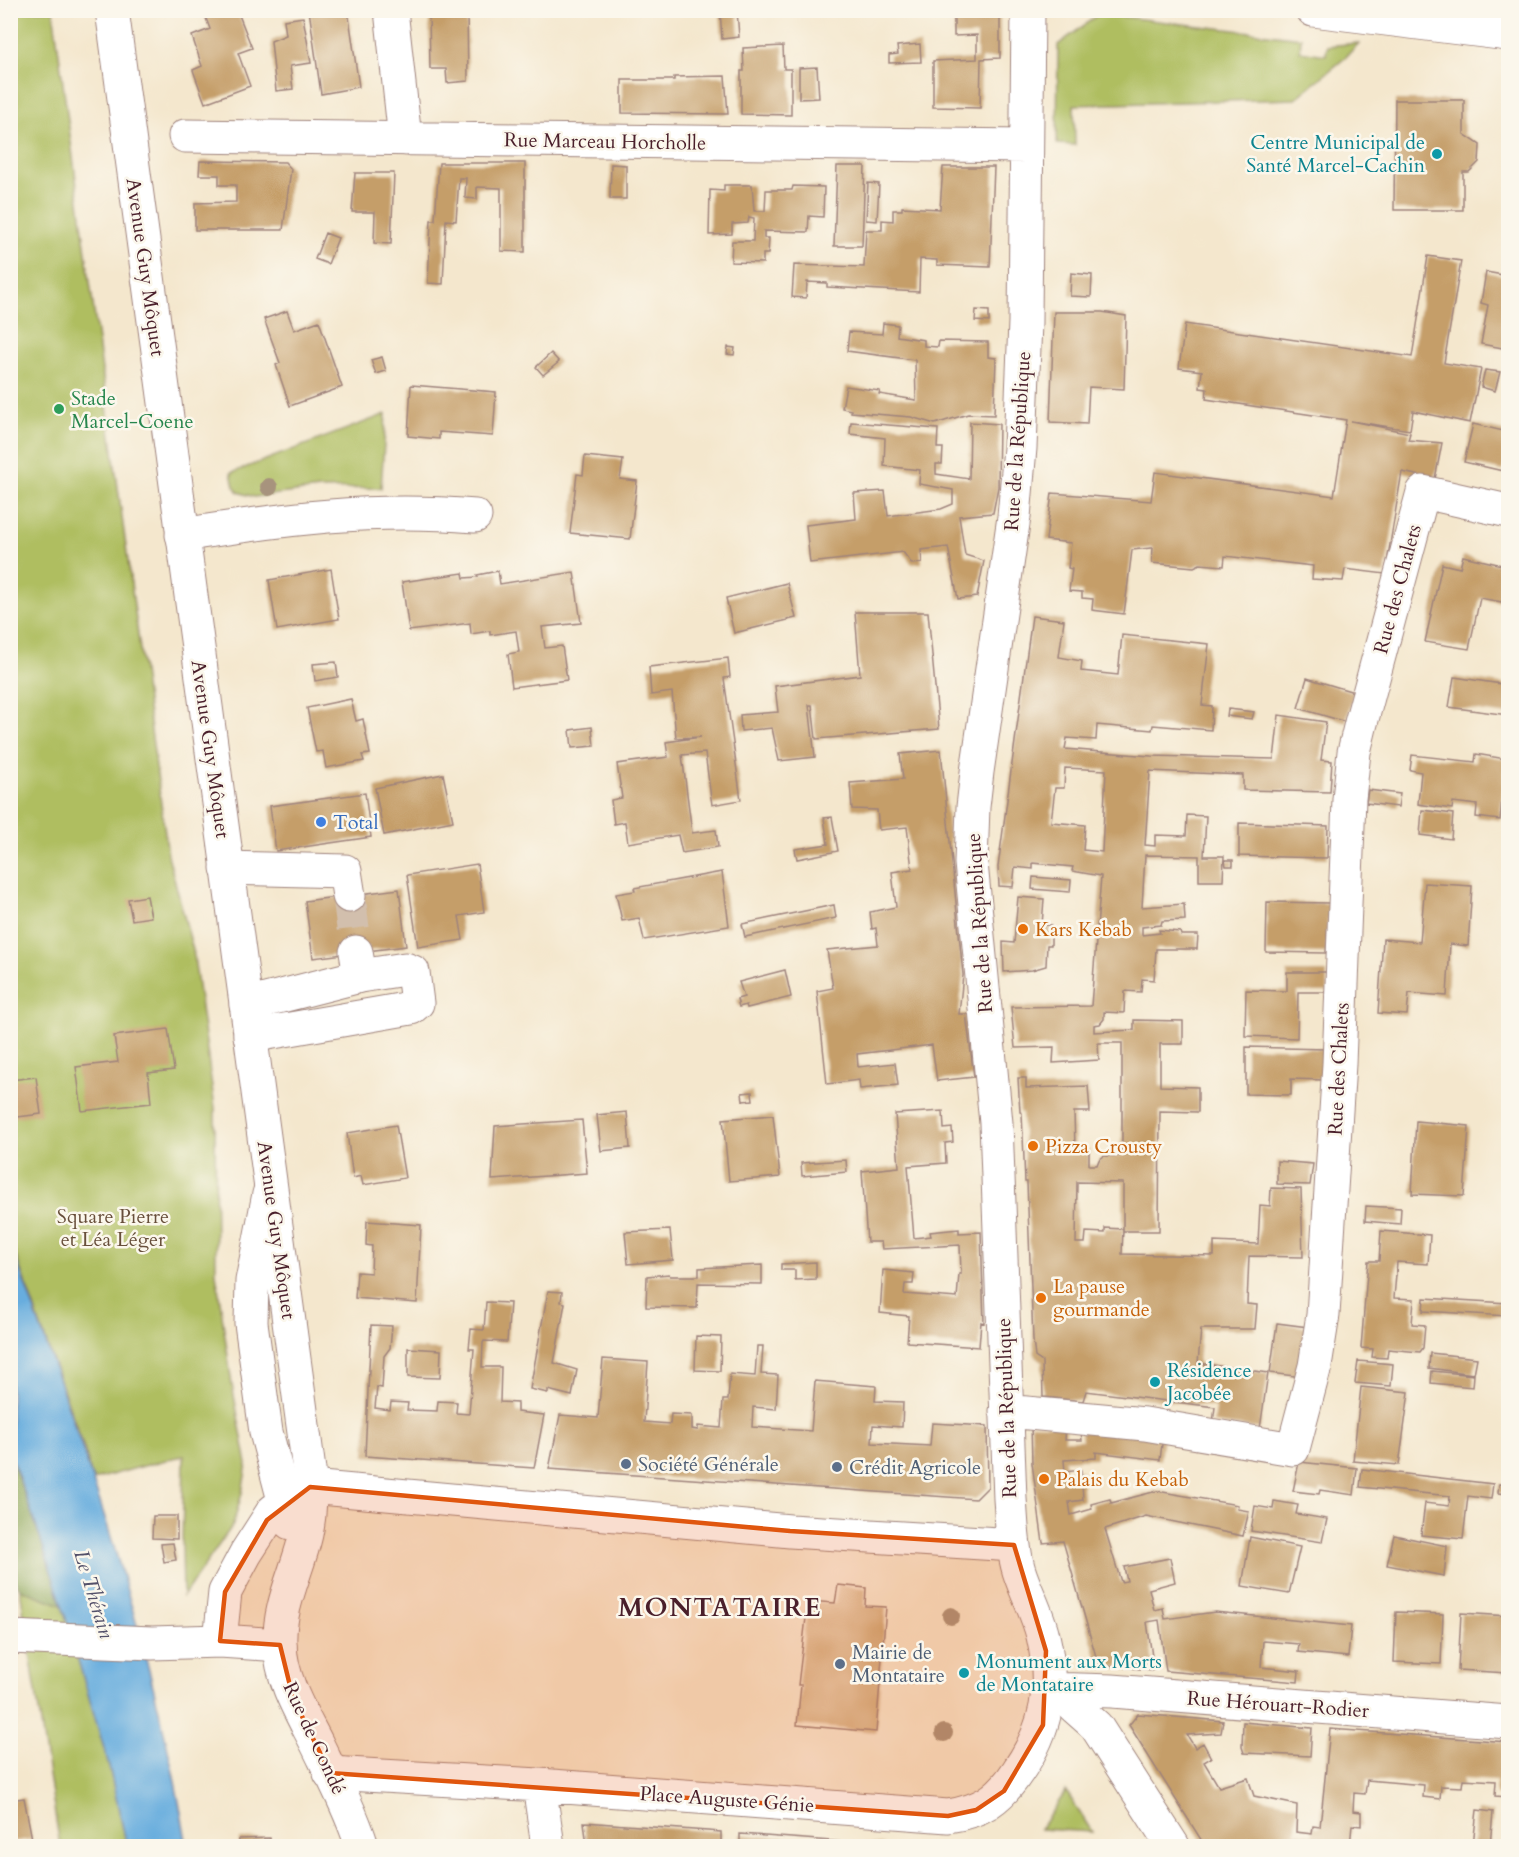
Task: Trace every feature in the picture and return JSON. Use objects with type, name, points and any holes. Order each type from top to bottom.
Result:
[{"type":"street","name":"Avenue Guy Môquet","points":[[112,10],[309,1470],[296,1495]]},
{"type":"street","points":[[391,10],[405,139]]},
{"type":"street","name":"Rue de la République","points":[[1028,10],[1024,344],[1018,481],[977,772],[971,838],[976,923],[996,1123],[1006,1411],[1014,1545],[1018,1570],[1043,1636],[1048,1666],[1048,1689]]},
{"type":"street","points":[[1313,10],[1509,34]]},
{"type":"street","name":"Rue Marceau Horcholle","points":[[185,136],[1025,146]]},
{"type":"street","name":"Rue des Chalets","points":[[1006,1411],[1145,1424],[1293,1449],[1315,1366],[1325,1291],[1339,1064],[1349,799],[1354,752],[1423,492],[1509,512]]},
{"type":"street","points":[[182,535],[335,514],[406,512],[475,516]]},
{"type":"street","points":[[227,868],[345,871],[349,896]]},
{"type":"street","points":[[358,964],[405,969],[413,972],[417,1004],[411,1008],[248,1021],[358,964]]},
{"type":"street","points":[[220,1641],[225,1592],[273,1511],[296,1495],[1014,1545]]},
{"type":"street","name":"Rue de Condé","points":[[296,1495],[310,1510],[300,1557],[284,1608],[280,1645],[282,1663],[293,1698],[352,1817],[362,1846]]},
{"type":"street","points":[[10,1637],[152,1642],[220,1641],[280,1645]]},
{"type":"street","points":[[1048,1689],[1070,1703],[1096,1726],[1173,1846]]},
{"type":"street","name":"Rue Hérouart-Rodier","points":[[1048,1689],[1112,1690],[1509,1722]]},
{"type":"street","name":"Place Auguste Génie","points":[[330,1773],[539,1785],[948,1816],[976,1810],[1004,1791],[1025,1761],[1043,1725],[1048,1689]]},
{"type":"street","points":[[539,1785],[548,1846]]},
{"type":"highlighted area","points":[[310,1487],[790,1531],[1014,1545],[1046,1651],[1043,1725],[1004,1791],[976,1810],[948,1816],[330,1773],[293,1698],[280,1645],[220,1641],[225,1592],[267,1520]]},
{"type":"green space","name":"Stade Marcel-Coene","points":[[53,10],[168,855],[193,950],[215,1108],[216,1273],[232,1385],[247,1464],[233,1525],[183,1596],[184,1456],[93,1480],[84,1448],[11,1242],[10,11]]},
{"type":"green space","points":[[1099,14],[1301,38],[1300,51],[1326,55],[1327,46],[1359,43],[1345,58],[1295,99],[1074,105],[1075,145],[1057,144],[1058,45]]},
{"type":"green space","points":[[386,414],[381,488],[320,489],[254,497],[238,492],[234,486],[231,473]]},
{"type":"green space","points":[[10,1456],[35,1522],[62,1605],[20,1589],[11,1572]]},
{"type":"green space","points":[[20,1589],[62,1605],[108,1762],[127,1846],[60,1846]]},
{"type":"green space","points":[[1066,1791],[1092,1832],[1040,1829]]},
{"type":"water","name":"Le Thérain","points":[[10,1242],[63,1390],[112,1540],[155,1692],[187,1846],[127,1846],[108,1762],[62,1605],[11,1456]]},
{"type":"building","points":[[203,10],[237,10],[252,48],[238,53],[250,86],[205,103],[193,70],[202,66],[192,36],[210,29]]},
{"type":"building","points":[[309,10],[348,10],[359,87],[321,94]]},
{"type":"building","points":[[429,10],[467,10],[468,81],[447,83],[446,69],[430,69]]},
{"type":"building","points":[[720,10],[737,10],[739,37],[722,39]]},
{"type":"building","points":[[954,10],[1000,10],[1000,58],[981,59],[980,108],[933,107],[933,61],[977,59],[977,35],[954,36]]},
{"type":"building","points":[[303,17],[311,63],[290,66],[293,89],[276,91],[271,41],[286,35],[284,20]]},
{"type":"building","points":[[920,44],[921,62],[889,63],[889,55],[898,54],[897,46]]},
{"type":"building","points":[[783,46],[784,69],[791,69],[791,115],[741,114],[743,48]]},
{"type":"building","points":[[817,67],[819,98],[799,99],[799,68]]},
{"type":"building","points":[[725,76],[728,114],[622,113],[622,80],[674,80],[674,77]]},
{"type":"building","name":"Centre Municipal de Santé Marcel-Cachin","points":[[1395,100],[1464,100],[1464,134],[1480,145],[1479,162],[1469,172],[1463,172],[1463,210],[1394,210]]},
{"type":"building","points":[[200,161],[285,162],[291,169],[283,230],[195,230],[195,203],[236,202],[236,185],[219,185],[219,175],[199,175]]},
{"type":"building","points":[[439,163],[525,163],[525,252],[501,251],[501,188],[477,187],[477,199],[465,198],[466,178],[459,178],[456,221],[446,220],[443,284],[428,283],[431,220],[435,220]]},
{"type":"building","points":[[611,164],[626,165],[626,199],[610,199]]},
{"type":"building","points":[[837,166],[865,166],[862,246],[834,246]]},
{"type":"building","points":[[943,167],[994,167],[990,267],[937,265],[937,260],[920,259],[919,292],[827,287],[827,283],[807,282],[806,298],[792,297],[794,265],[864,267],[866,230],[882,230],[882,220],[893,221],[893,210],[902,210],[902,207],[940,209]]},
{"type":"building","points":[[355,173],[394,173],[391,244],[374,243],[375,212],[352,212]]},
{"type":"building","points":[[868,183],[879,184],[877,221],[866,220]]},
{"type":"building","points":[[724,185],[752,185],[754,211],[765,211],[766,190],[792,190],[793,186],[824,187],[823,217],[809,216],[808,232],[764,231],[764,238],[769,238],[768,254],[763,254],[763,263],[731,262],[732,241],[753,241],[754,218],[749,217],[748,223],[732,224],[732,234],[709,235],[710,190],[724,191]]},
{"type":"building","points":[[325,233],[338,238],[328,264],[315,259]]},
{"type":"building","points":[[1428,256],[1461,261],[1444,363],[1481,369],[1470,423],[1413,411],[1410,430],[1351,421],[1410,433],[1408,440],[1442,443],[1435,479],[1402,472],[1385,574],[1345,569],[1343,581],[1312,579],[1313,566],[1225,556],[1224,566],[1200,564],[1194,567],[1152,563],[1153,548],[1151,548],[1132,550],[1124,614],[1092,610],[1093,599],[1082,598],[1082,592],[1069,591],[1072,569],[1068,568],[1071,543],[1046,540],[1052,493],[1151,501],[1155,472],[1334,496],[1346,420],[1206,399],[1207,389],[1200,388],[1202,371],[1179,368],[1185,324],[1412,357]]},
{"type":"building","points":[[1486,272],[1508,276],[1508,349],[1481,344],[1488,305],[1481,303]]},
{"type":"building","points":[[1071,273],[1092,275],[1091,297],[1070,296]]},
{"type":"building","points":[[976,310],[989,311],[989,322],[975,321]]},
{"type":"building","points":[[287,311],[294,330],[319,321],[342,387],[290,406],[276,365],[280,363],[264,319]]},
{"type":"building","points":[[1054,312],[1102,312],[1126,316],[1124,389],[1089,387],[1087,424],[1050,422]]},
{"type":"building","points":[[883,323],[898,325],[897,336],[924,340],[924,346],[938,347],[939,341],[988,342],[988,357],[996,358],[994,415],[968,414],[935,424],[911,417],[851,412],[851,410],[842,408],[846,386],[916,400],[915,360],[847,351],[849,332],[882,334]]},
{"type":"building","points":[[728,347],[735,348],[734,355],[727,354]]},
{"type":"building","points":[[551,353],[559,362],[543,375],[536,367]]},
{"type":"building","points":[[382,357],[386,371],[376,374],[371,360]]},
{"type":"building","points":[[1485,370],[1500,372],[1495,391],[1481,387]]},
{"type":"building","points":[[411,385],[496,392],[493,436],[439,432],[439,439],[408,436]]},
{"type":"building","points":[[851,422],[938,429],[937,448],[943,448],[942,464],[936,464],[936,474],[969,479],[970,422],[999,424],[998,487],[993,513],[959,516],[965,555],[984,561],[977,597],[958,599],[948,547],[921,550],[922,563],[912,564],[903,552],[810,563],[806,525],[856,519],[854,493],[885,491],[888,516],[941,509],[953,504],[953,490],[919,484],[920,470],[884,466],[885,438],[850,434]]},
{"type":"building","points":[[1473,424],[1508,432],[1503,471],[1464,462]]},
{"type":"building","points":[[585,456],[623,460],[620,479],[637,481],[630,539],[570,533],[577,474],[583,475]]},
{"type":"building","points":[[1463,556],[1502,565],[1501,567],[1508,569],[1508,603],[1480,598],[1469,649],[1425,642],[1442,564],[1460,568]]},
{"type":"building","points":[[331,569],[339,619],[277,630],[269,580]]},
{"type":"building","points":[[498,571],[500,584],[574,572],[581,623],[542,627],[545,648],[562,646],[567,680],[512,687],[508,654],[519,652],[516,631],[490,635],[490,631],[471,634],[470,623],[409,631],[402,582],[463,573],[464,578],[478,577],[477,575]]},
{"type":"building","points":[[787,583],[796,618],[734,633],[726,598]]},
{"type":"building","points":[[855,612],[928,612],[939,729],[816,739],[812,705],[809,705],[815,757],[779,761],[772,728],[741,731],[740,715],[778,712],[775,686],[860,675]]},
{"type":"building","points":[[1032,616],[1064,620],[1059,657],[1082,661],[1081,671],[1118,675],[1122,635],[1209,644],[1202,705],[1212,706],[1211,730],[1153,725],[1152,730],[1097,725],[1096,740],[1067,738],[1065,749],[1151,756],[1274,759],[1279,715],[1326,722],[1321,760],[1332,761],[1330,792],[1243,790],[1243,775],[1150,771],[1145,845],[1155,846],[1155,835],[1186,836],[1187,815],[1206,816],[1204,856],[1224,856],[1223,881],[1199,881],[1199,856],[1145,855],[1142,907],[1184,904],[1185,920],[1162,921],[1161,925],[1142,927],[1142,935],[1160,933],[1159,930],[1180,932],[1181,935],[1198,935],[1197,949],[1156,949],[1154,980],[1142,979],[1141,992],[1125,991],[1124,1013],[1104,1012],[1104,1019],[1100,1024],[1094,1025],[1094,1032],[1134,1030],[1134,1020],[1183,1021],[1183,1044],[1160,1044],[1160,1086],[1198,1087],[1198,1112],[1160,1111],[1159,1231],[1123,1231],[1123,1229],[1122,1254],[1214,1256],[1214,1242],[1258,1244],[1260,1205],[1270,1206],[1271,1188],[1301,1189],[1303,1257],[1249,1256],[1247,1304],[1257,1305],[1255,1329],[1201,1329],[1198,1363],[1268,1373],[1260,1429],[1213,1423],[1215,1407],[1086,1391],[1083,1401],[1043,1397],[1042,1362],[1035,1357],[1033,1340],[1027,1182],[1025,1182],[1018,1078],[1026,1078],[1026,1088],[1088,1086],[1090,1112],[1074,1112],[1075,1149],[1089,1149],[1089,1165],[1097,1165],[1104,1156],[1122,1156],[1122,1043],[1098,1043],[1099,1060],[1053,1063],[1054,1047],[1015,1048],[1011,1007],[1091,1006],[1101,876],[1072,871],[1073,867],[1033,863],[1033,869],[1015,867],[1013,887],[999,886],[998,867]],"holes":[[[1065,768],[1106,770],[1102,852],[1083,850],[1085,825],[1051,822],[1055,788],[1064,788]],[[1077,1182],[1123,1183],[1123,1229],[1105,1228],[1105,1233],[1086,1232],[1085,1243],[1076,1243]]]},
{"type":"building","points":[[728,658],[730,677],[724,678],[741,800],[712,805],[705,753],[682,755],[692,833],[716,830],[718,847],[682,853],[678,835],[628,843],[625,822],[614,824],[611,800],[622,798],[617,764],[668,757],[666,742],[701,737],[676,738],[672,692],[651,695],[649,667]]},
{"type":"building","points":[[336,662],[338,677],[315,681],[313,664]]},
{"type":"building","points":[[1454,677],[1508,685],[1508,715],[1449,707]]},
{"type":"building","points":[[1307,678],[1354,692],[1346,722],[1298,708]]},
{"type":"building","points":[[351,699],[356,721],[363,719],[370,754],[362,755],[364,761],[326,768],[323,751],[316,752],[307,708]]},
{"type":"building","points":[[1228,709],[1254,712],[1252,719],[1227,716]]},
{"type":"building","points":[[592,727],[594,746],[572,748],[570,730]]},
{"type":"building","points":[[941,750],[963,975],[959,1014],[966,1014],[974,1077],[937,1081],[932,1045],[857,1054],[858,1067],[895,1063],[898,1085],[860,1089],[859,1080],[827,1084],[817,991],[833,988],[827,950],[878,945],[876,928],[872,929],[870,912],[896,907],[892,872],[912,869],[907,827],[879,830],[877,810],[852,809],[850,783],[903,779],[900,754]]},
{"type":"building","points":[[1476,754],[1506,759],[1500,820],[1476,817],[1477,805],[1453,802],[1452,809],[1418,804],[1421,772],[1410,770],[1412,755],[1475,762]]},
{"type":"building","points":[[443,774],[453,821],[384,835],[375,788]]},
{"type":"building","points":[[1368,790],[1400,794],[1398,807],[1366,803]]},
{"type":"building","name":"Total","points":[[365,793],[371,837],[276,851],[270,806]]},
{"type":"building","points":[[1422,810],[1453,814],[1451,839],[1420,835]]},
{"type":"building","points":[[832,817],[838,851],[797,859],[795,849],[828,844],[824,818]]},
{"type":"building","points":[[1239,823],[1328,826],[1327,858],[1239,856]]},
{"type":"building","points":[[1225,860],[1233,860],[1233,866],[1226,866]]},
{"type":"building","points":[[477,864],[484,912],[459,916],[463,940],[418,947],[407,875]]},
{"type":"building","points":[[722,872],[729,926],[644,940],[639,918],[622,921],[616,894],[635,891],[634,888]]},
{"type":"building","points":[[1033,877],[1071,880],[1070,892],[1032,889]]},
{"type":"building","points":[[1425,883],[1472,886],[1468,946],[1450,944],[1447,996],[1409,993],[1407,1015],[1378,1013],[1383,939],[1420,942]]},
{"type":"building","points":[[399,889],[406,946],[313,958],[305,901]]},
{"type":"building","points":[[147,896],[151,917],[132,920],[128,899]]},
{"type":"building","points":[[1018,897],[1044,899],[1042,925],[1051,925],[1051,945],[1047,945],[1046,966],[1032,970],[1004,972],[1003,942],[1014,943]]},
{"type":"building","points":[[1267,902],[1329,903],[1326,953],[1266,952]]},
{"type":"building","points":[[834,905],[836,918],[745,937],[742,924]]},
{"type":"building","points":[[785,970],[791,997],[747,1008],[746,1005],[739,1007],[737,999],[744,997],[739,982]]},
{"type":"building","points":[[1287,972],[1327,972],[1327,992],[1298,992],[1297,1038],[1245,1036],[1246,990],[1287,991]]},
{"type":"building","points":[[168,1029],[174,1070],[148,1073],[151,1103],[82,1111],[76,1067],[118,1062],[114,1036]]},
{"type":"building","points":[[1246,1047],[1325,1049],[1324,1080],[1291,1079],[1291,1095],[1246,1094]]},
{"type":"building","points":[[36,1077],[41,1114],[10,1118],[10,1080]]},
{"type":"building","points":[[752,1092],[753,1100],[743,1101],[742,1093]]},
{"type":"building","points":[[943,1111],[944,1129],[952,1128],[953,1142],[945,1143],[946,1163],[908,1166],[914,1238],[931,1236],[930,1232],[959,1229],[959,1233],[981,1232],[984,1323],[981,1322],[979,1347],[907,1342],[909,1316],[880,1313],[883,1270],[914,1273],[913,1284],[905,1284],[904,1294],[957,1298],[959,1274],[961,1274],[960,1245],[882,1249],[881,1242],[867,1242],[862,1171],[899,1167],[895,1114]]},
{"type":"building","points":[[627,1112],[630,1148],[601,1151],[597,1115]]},
{"type":"building","points":[[773,1115],[780,1177],[729,1181],[723,1119]]},
{"type":"building","points":[[582,1120],[587,1173],[492,1180],[495,1126]]},
{"type":"building","points":[[1416,1121],[1469,1126],[1464,1196],[1412,1194]]},
{"type":"building","points":[[396,1125],[405,1178],[363,1185],[361,1176],[353,1178],[347,1133]]},
{"type":"building","points":[[846,1160],[847,1172],[802,1176],[801,1163]]},
{"type":"building","points":[[1277,1161],[1313,1164],[1310,1185],[1277,1184]]},
{"type":"building","points":[[1366,1206],[1401,1208],[1400,1224],[1365,1221]]},
{"type":"building","points":[[367,1221],[421,1225],[417,1303],[355,1298],[357,1272],[371,1273],[372,1246],[366,1245]]},
{"type":"building","points":[[670,1230],[673,1260],[628,1264],[625,1232]]},
{"type":"building","points":[[1381,1231],[1430,1235],[1428,1264],[1397,1262],[1394,1298],[1414,1299],[1412,1324],[1425,1325],[1423,1348],[1420,1352],[1388,1349],[1387,1358],[1372,1357],[1373,1349],[1361,1348],[1368,1261],[1379,1261]]},
{"type":"building","points":[[816,1262],[816,1279],[795,1280],[795,1270],[781,1270],[781,1264]]},
{"type":"building","points":[[762,1265],[762,1284],[698,1283],[697,1308],[646,1307],[647,1276],[669,1274],[670,1276],[699,1276],[699,1268]]},
{"type":"building","points":[[548,1291],[562,1292],[561,1302],[565,1303],[554,1363],[577,1370],[572,1396],[548,1390],[548,1393],[530,1389]]},
{"type":"building","points":[[1424,1298],[1508,1303],[1508,1316],[1423,1311]]},
{"type":"building","points":[[486,1302],[510,1303],[507,1342],[484,1341],[482,1367],[501,1367],[500,1402],[517,1403],[517,1412],[544,1415],[534,1468],[365,1456],[371,1325],[392,1326],[390,1348],[384,1356],[382,1388],[377,1387],[375,1408],[390,1410],[391,1402],[408,1403],[407,1410],[437,1411],[438,1401],[457,1402],[456,1413],[469,1414],[474,1349],[469,1349],[471,1329],[484,1330]]},
{"type":"building","points":[[1277,1323],[1308,1327],[1303,1377],[1270,1373]]},
{"type":"building","points":[[696,1336],[721,1337],[720,1371],[695,1370]]},
{"type":"building","points":[[757,1346],[763,1346],[761,1374],[778,1375],[776,1409],[753,1407],[752,1427],[811,1431],[815,1381],[876,1386],[875,1401],[903,1402],[902,1427],[873,1425],[872,1443],[930,1446],[932,1423],[987,1426],[988,1487],[976,1499],[549,1469],[560,1415],[598,1418],[603,1359],[648,1362],[644,1422],[670,1424],[671,1414],[692,1415],[692,1429],[698,1430],[698,1426],[721,1428],[723,1400],[728,1400],[730,1374],[755,1376]]},
{"type":"building","points":[[408,1348],[441,1350],[440,1378],[408,1377]]},
{"type":"building","points":[[1430,1353],[1477,1358],[1474,1374],[1429,1368]]},
{"type":"building","points":[[1358,1361],[1393,1364],[1391,1386],[1355,1383]]},
{"type":"building","points":[[1432,1371],[1474,1375],[1473,1387],[1431,1383]]},
{"type":"building","points":[[1361,1387],[1409,1392],[1399,1465],[1353,1461]]},
{"type":"building","points":[[1031,1424],[1066,1425],[1065,1440],[1082,1440],[1080,1425],[1163,1436],[1160,1460],[1096,1452],[1096,1458],[1064,1460],[1065,1472],[1081,1470],[1083,1500],[1069,1502],[1071,1515],[1092,1509],[1091,1504],[1110,1499],[1111,1503],[1157,1491],[1238,1505],[1237,1509],[1249,1511],[1243,1536],[1146,1516],[1105,1529],[1121,1582],[1127,1581],[1124,1567],[1170,1558],[1175,1582],[1149,1589],[1154,1610],[1163,1608],[1165,1619],[1215,1612],[1351,1626],[1348,1657],[1298,1652],[1299,1644],[1263,1641],[1261,1667],[1299,1671],[1298,1682],[1166,1671],[1159,1620],[1147,1622],[1154,1670],[1104,1666],[1097,1660],[1063,1541],[1043,1543],[1032,1463]]},
{"type":"building","points":[[1299,1462],[1357,1468],[1354,1495],[1320,1490],[1319,1494],[1293,1491]]},
{"type":"building","points":[[1362,1469],[1493,1484],[1491,1499],[1468,1496],[1463,1539],[1421,1535],[1425,1503],[1449,1506],[1450,1496],[1360,1487]]},
{"type":"building","points":[[1499,1484],[1508,1485],[1508,1494],[1498,1493]]},
{"type":"building","points":[[1274,1501],[1298,1505],[1296,1514],[1327,1519],[1322,1542],[1251,1531],[1255,1506],[1273,1509]]},
{"type":"building","points":[[153,1516],[177,1516],[177,1539],[152,1538]]},
{"type":"building","points":[[1394,1535],[1447,1546],[1444,1576],[1387,1565]]},
{"type":"building","points":[[1250,1537],[1300,1547],[1289,1594],[1242,1586]]},
{"type":"building","points":[[173,1543],[176,1560],[164,1562],[161,1544]]},
{"type":"building","name":"Mairie de Montataire","points":[[838,1585],[866,1588],[865,1606],[886,1607],[876,1732],[797,1725],[801,1685],[798,1685],[808,1601],[835,1603]]},
{"type":"building","points":[[1396,1612],[1443,1614],[1441,1664],[1394,1662]]},
{"type":"building","points":[[1461,1613],[1508,1616],[1508,1673],[1458,1670]]},
{"type":"building","points":[[1138,1714],[1223,1721],[1221,1733],[1187,1735],[1195,1748],[1203,1743],[1211,1758],[1204,1762],[1219,1787],[1248,1778],[1254,1796],[1297,1805],[1296,1832],[1312,1834],[1313,1826],[1320,1827],[1330,1729],[1508,1742],[1508,1797],[1495,1796],[1496,1781],[1463,1779],[1462,1787],[1441,1786],[1440,1799],[1423,1797],[1424,1785],[1367,1780],[1365,1794],[1354,1793],[1353,1811],[1361,1812],[1361,1826],[1352,1825],[1350,1846],[1205,1846],[1129,1725]]},
{"type":"building","points":[[1243,1722],[1312,1728],[1310,1756],[1244,1753],[1242,1747]]},
{"type":"building","points":[[24,1798],[32,1839],[10,1842],[10,1800]]},
{"type":"building","points":[[1477,1810],[1493,1812],[1490,1846],[1473,1845]]},
{"type":"building","points":[[584,1822],[721,1832],[721,1846],[587,1846]]},
{"type":"building","points":[[740,1834],[884,1845],[884,1846],[740,1846]]},
{"type":"building","points":[[270,1838],[271,1846],[239,1846],[239,1839]]},
{"type":"tunnel","points":[[349,896],[356,952]]},
{"type":"place","name":"Centre Municipal de Santé Marcel-Cachin","points":[[1437,154]]},
{"type":"place","name":"Stade Marcel-Coene","points":[[59,409]]},
{"type":"place","name":"Total","points":[[321,822]]},
{"type":"place","name":"Kars Kebab","points":[[1023,929]]},
{"type":"place","name":"Pizza Crousty","points":[[1033,1146]]},
{"type":"place","name":"La pause gourmande","points":[[1041,1298]]},
{"type":"place","name":"Résidence Jacobée","points":[[1155,1382]]},
{"type":"place","name":"Société Générale","points":[[626,1464]]},
{"type":"place","name":"Crédit Agricole","points":[[837,1467]]},
{"type":"place","name":"Palais du Kebab","points":[[1044,1479]]},
{"type":"place","name":"Mairie de Montataire","points":[[840,1664]]},
{"type":"place","name":"Monument aux Morts de Montataire","points":[[964,1673]]},
{"type":"district","name":"MONTATAIRE","points":[[720,1607]]},
{"type":"park label","name":"Square Pierre et Léa Léger","points":[[113,1228]]}]
